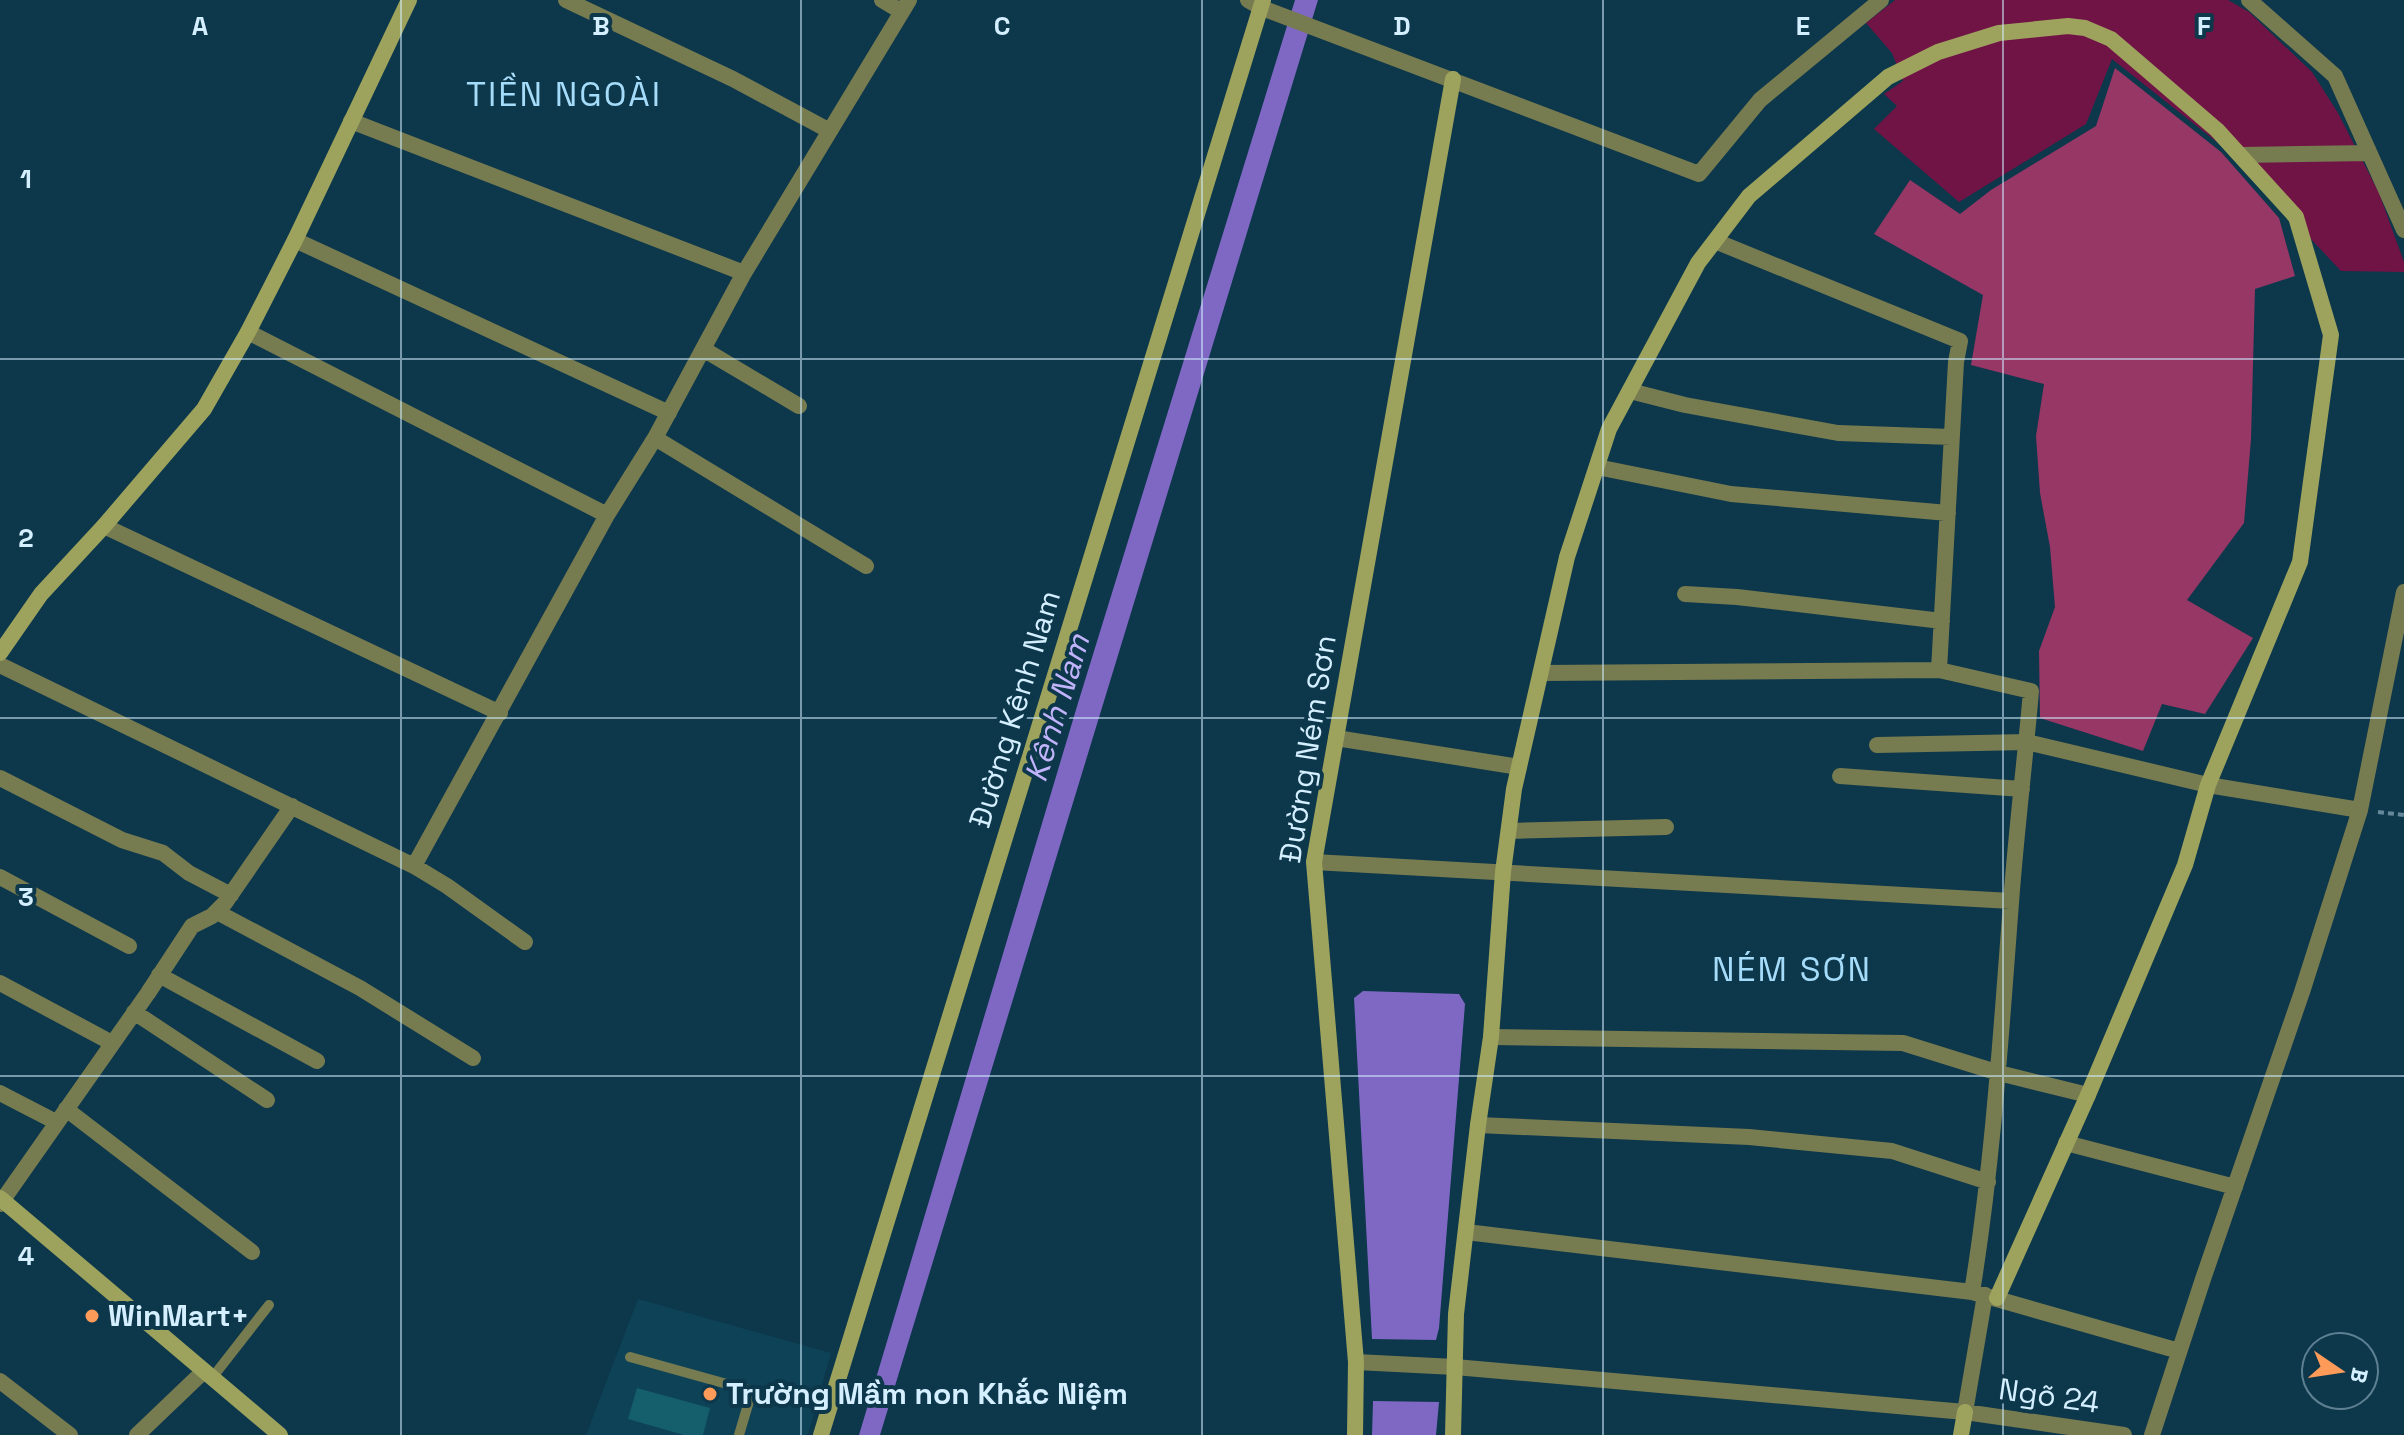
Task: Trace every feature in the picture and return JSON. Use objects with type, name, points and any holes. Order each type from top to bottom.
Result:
[{"type":"street","points":[[0,653],[41,594],[204,409],[295,240],[409,0]]},
{"type":"street","points":[[566,0],[733,79],[830,131]]},
{"type":"street","points":[[414,866],[607,515],[669,413],[744,273],[905,6],[882,0]]},
{"type":"street","points":[[1258,4],[1699,174],[1760,100],[1881,0]]},
{"type":"street","points":[[2249,0],[2335,76],[2404,230]]},
{"type":"street","name":"Đường Kênh Nam","points":[[821,1435],[1258,4]]},
{"type":"street","points":[[1453,1435],[1456,1314],[1491,1037],[1503,872],[1509,831],[1519,767],[1567,557],[1609,429],[1698,263],[1749,196],[1888,77],[1968,41],[1999,33],[2068,26],[2085,28],[2111,39],[2217,130],[2296,217],[2331,335],[2300,562],[2208,785],[2185,865],[2088,1095],[2066,1143],[1985,1295]]},
{"type":"street","name":"Đường Ném Sơn","points":[[1355,1435],[1356,1362],[1314,862],[1453,79]]},
{"type":"street","points":[[351,121],[744,273]]},
{"type":"street","points":[[2240,155],[2369,153]]},
{"type":"street","points":[[295,240],[669,413]]},
{"type":"street","points":[[1715,241],[1960,341],[1956,362],[1939,670]]},
{"type":"street","points":[[248,332],[607,515]]},
{"type":"street","points":[[703,349],[799,406]]},
{"type":"street","points":[[1630,391],[1685,405],[1838,433],[1952,437]]},
{"type":"street","points":[[655,438],[866,566]]},
{"type":"street","points":[[1597,467],[1731,494],[1948,513]]},
{"type":"street","points":[[104,526],[500,713]]},
{"type":"street","points":[[2152,1435],[2302,992],[2360,810],[2404,592]]},
{"type":"street","points":[[1685,594],[1737,597],[1942,621]]},
{"type":"street","points":[[0,665],[414,866],[525,942]]},
{"type":"street","points":[[1541,673],[1939,670],[2031,691],[1988,1182],[1985,1295],[1961,1435]]},
{"type":"street","points":[[1336,738],[1519,767]]},
{"type":"street","points":[[1877,745],[2027,742],[2208,785],[2360,810]]},
{"type":"street","points":[[1840,776],[2022,789]]},
{"type":"street","points":[[0,778],[122,840],[163,853],[189,873],[231,895]]},
{"type":"street","points":[[280,1435],[1,1200],[192,926],[217,912],[292,806]]},
{"type":"street","points":[[1509,831],[1666,827]]},
{"type":"street","points":[[1314,862],[2011,901]]},
{"type":"street","points":[[0,877],[129,946]]},
{"type":"street","points":[[217,912],[360,988],[473,1058]]},
{"type":"street","points":[[159,975],[317,1061]]},
{"type":"street","points":[[0,983],[112,1043]]},
{"type":"street","points":[[134,1012],[267,1100]]},
{"type":"street","points":[[1491,1037],[1903,1043],[1999,1073],[2088,1095]]},
{"type":"street","points":[[0,1093],[61,1116],[252,1252]]},
{"type":"street","points":[[1478,1125],[1749,1137],[1892,1151],[1988,1182]]},
{"type":"street","points":[[2066,1143],[2235,1187]]},
{"type":"street","points":[[1466,1232],[1985,1295],[2179,1351]]},
{"type":"street","name":"Ngõ 24","points":[[1356,1362],[1455,1367],[1965,1412],[2124,1435]]},
{"type":"street","points":[[137,1435],[208,1375]]},
{"type":"street","points":[[0,1381],[70,1435]]},
{"type":"lane","points":[[208,1375],[269,1305]]},
{"type":"lane","points":[[630,1357],[752,1391],[739,1435]]},
{"type":"path","points":[[2360,810],[2404,815]]},
{"type":"shaded area","name":"Kênh Nam","points":[[1295,0],[1318,0],[880,1435],[859,1435],[1078,703]]},
{"type":"shaded area","points":[[1895,0],[2228,0],[2249,12],[2312,72],[2338,113],[2379,193],[2404,262],[2404,272],[2341,271],[2227,150],[2112,59],[2086,124],[1959,202],[1874,129],[1897,106],[1884,94],[1903,81],[1892,53],[1866,23]]},
{"type":"shaded area","points":[[2115,68],[2221,152],[2279,218],[2295,276],[2255,289],[2251,439],[2244,523],[2187,600],[2253,638],[2205,714],[2162,704],[2143,751],[2040,718],[2039,651],[2055,607],[2036,436],[2044,384],[1971,365],[1983,295],[1874,234],[1910,180],[1960,214],[1991,190],[2096,126]]},
{"type":"shaded area","points":[[1363,991],[1459,994],[1465,1004],[1436,1340],[1372,1339],[1354,998]]},
{"type":"shaded area","name":"Trường Mầm non Khắc Niệm","points":[[638,1299],[831,1353],[808,1435],[586,1435]]},
{"type":"shaded area","points":[[1373,1401],[1439,1402],[1436,1435],[1372,1435]]},
{"type":"building","points":[[637,1388],[710,1408],[703,1435],[684,1435],[628,1419]]},
{"type":"place","name":"WinMart+","points":[[92,1316]]},
{"type":"place","name":"Trường Mầm non Khắc Niệm","points":[[710,1394]]},
{"type":"district","name":"TIỀN NGOÀI","points":[[564,94]]},
{"type":"district","name":"NÉM SƠN","points":[[1792,969]]}]
